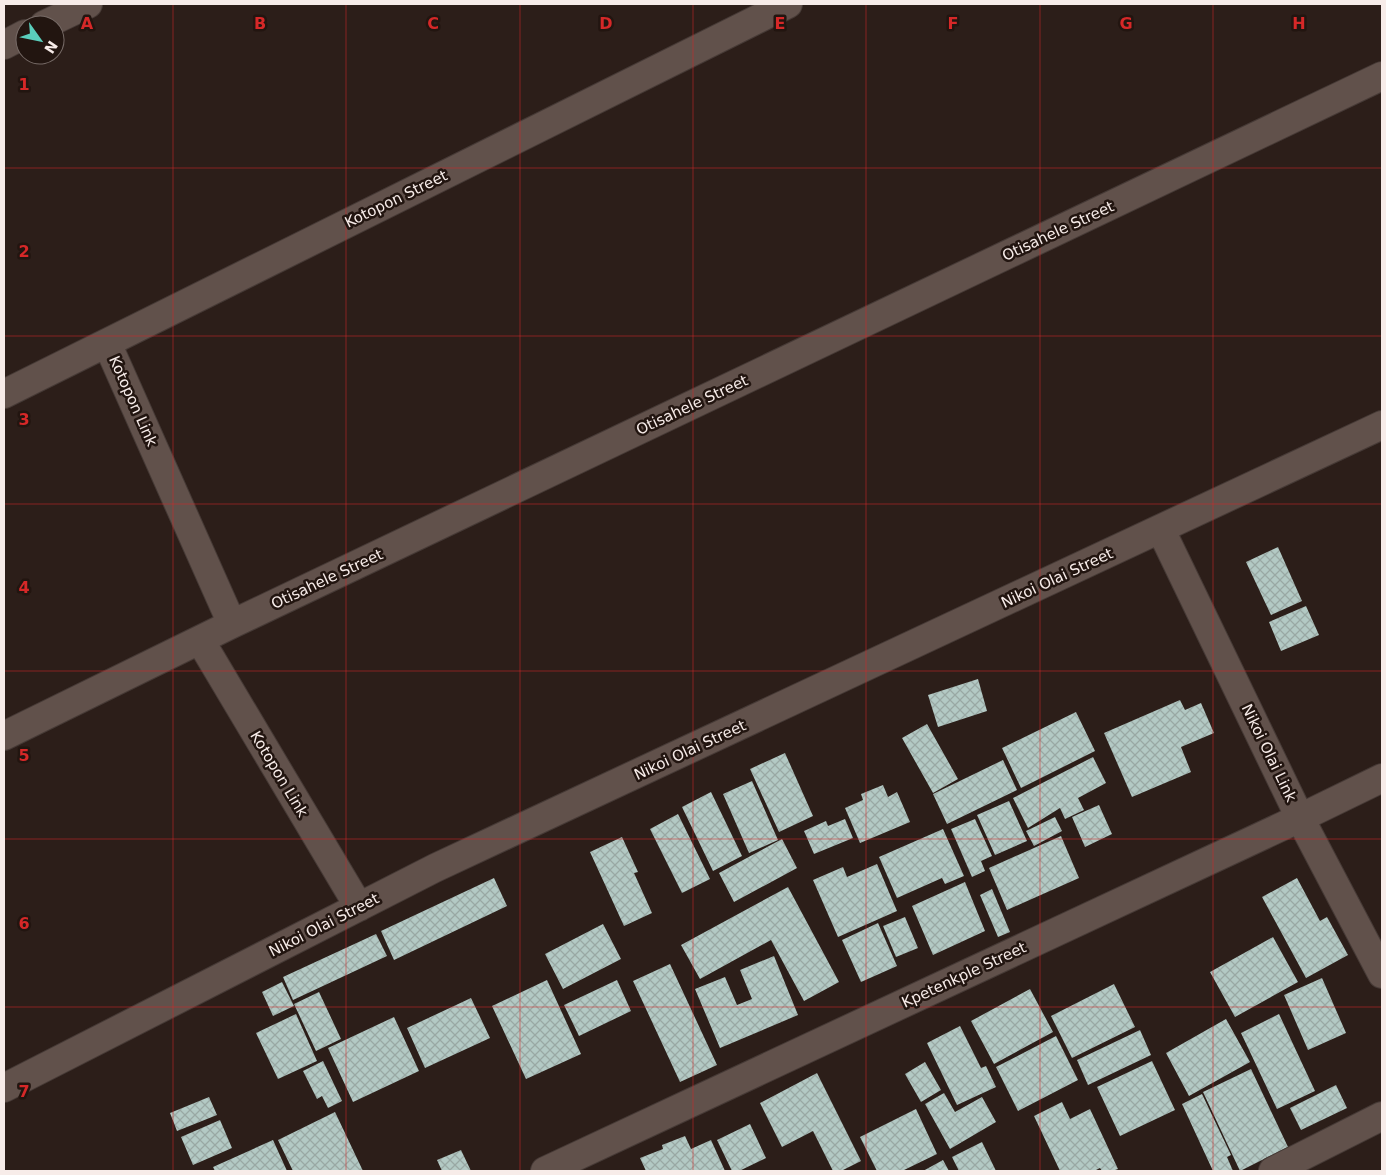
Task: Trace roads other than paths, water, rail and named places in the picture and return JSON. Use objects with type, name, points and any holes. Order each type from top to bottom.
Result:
[{"type":"street","points":[[65,15],[88,4]]},
{"type":"street","name":"Kotopon Street","points":[[4,394],[788,4]]},
{"type":"street","name":"Otisahele Street","points":[[4,736],[232,624],[1382,76]]},
{"type":"street","name":"Kotopon Link","points":[[107,343],[232,624]]},
{"type":"street","name":"Nikoi Olai Street","points":[[4,1088],[444,864],[1382,425]]},
{"type":"street","name":"Nikoi Olai Link","points":[[1161,530],[1300,818],[1382,974]]},
{"type":"street","name":"Kotopon Link","points":[[200,640],[359,907]]},
{"type":"street","name":"Kpetenkple Street","points":[[545,1171],[1382,778]]},
{"type":"street","points":[[1273,1171],[1382,1116]]}]
